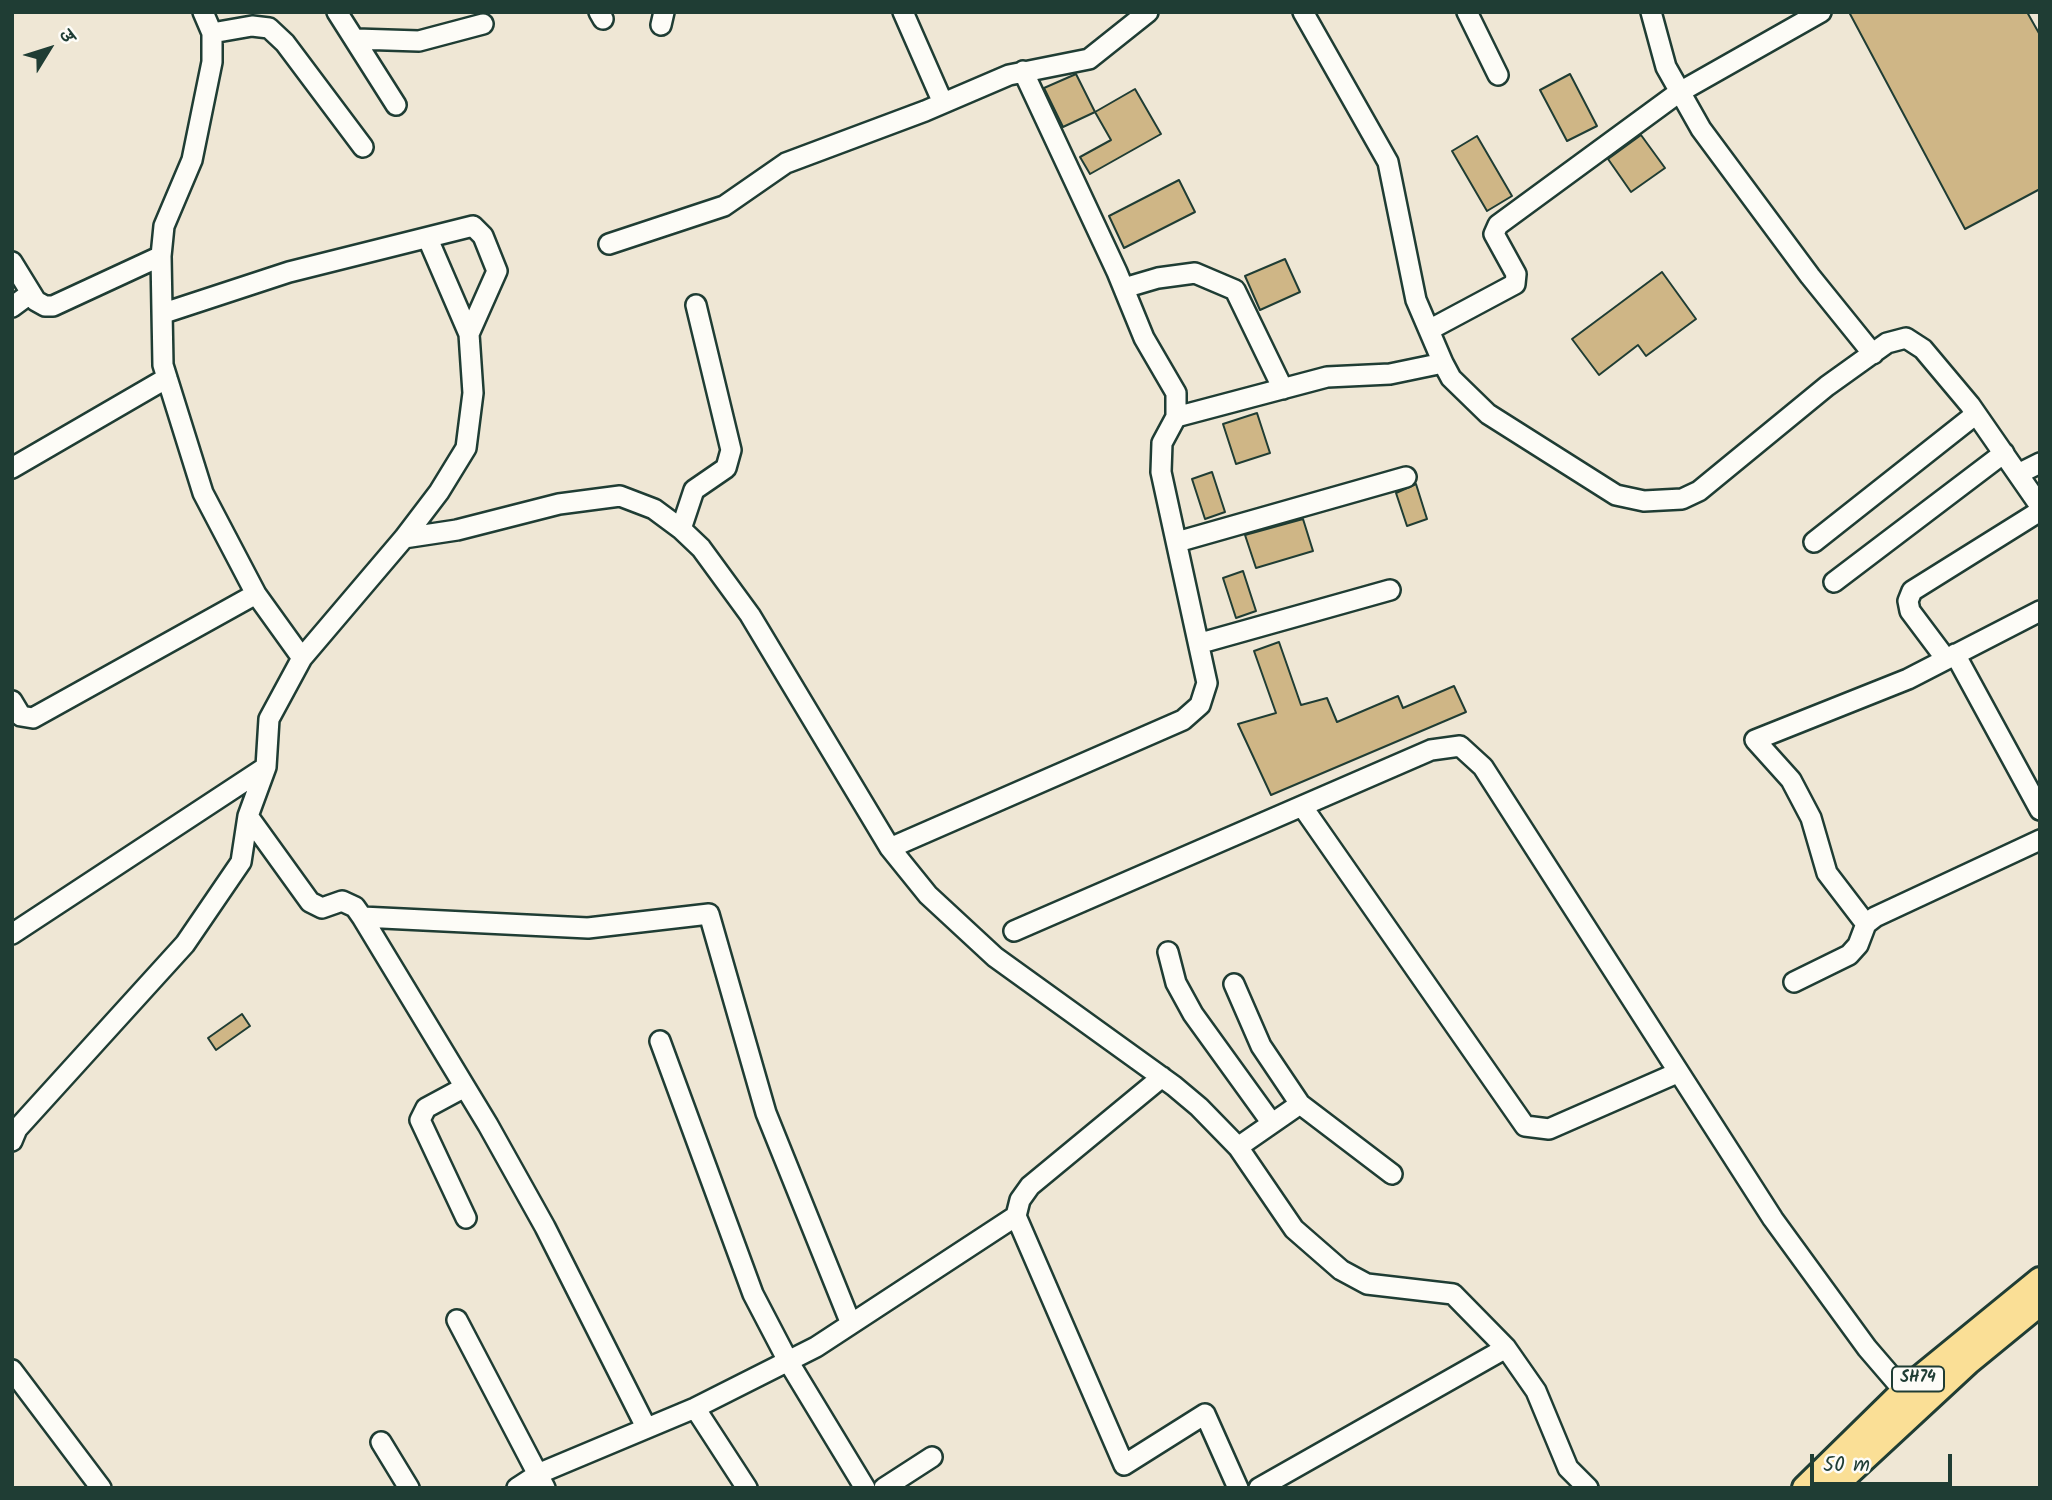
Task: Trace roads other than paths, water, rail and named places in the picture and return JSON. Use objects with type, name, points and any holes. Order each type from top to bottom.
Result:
[{"type":"main road","name":"SH74","points":[[1805,1488],[1904,1391],[2040,1280]]},
{"type":"main road","name":"SH74","points":[[1832,1488],[1968,1362],[2040,1303]]},
{"type":"street","points":[[203,12],[212,33],[212,62],[191,160],[164,226],[160,256],[164,313],[163,365],[203,493],[256,594],[302,658]]},
{"type":"street","points":[[337,12],[396,105]]},
{"type":"street","points":[[903,12],[943,103]]},
{"type":"street","points":[[609,244],[724,206],[786,163],[1023,71],[1089,59],[1148,12]]},
{"type":"street","points":[[1303,12],[1388,162],[1416,300],[1451,377],[1488,414],[1616,495],[1644,501],[1664,501],[1682,499],[1699,491],[1827,386],[1896,339],[1906,338],[1914,342],[1976,414],[2040,509],[1912,591],[1908,601],[1910,611],[1951,657],[2040,810]]},
{"type":"street","points":[[1467,12],[1498,75]]},
{"type":"street","points":[[1651,12],[1666,67],[1678,93],[1701,130],[1873,355]]},
{"type":"street","points":[[1429,330],[1515,284],[1516,274],[1493,234],[1498,226],[1678,93],[1821,12]]},
{"type":"street","points":[[356,39],[419,41],[483,24]]},
{"type":"street","points":[[212,33],[252,26],[269,28],[285,43],[363,147]]},
{"type":"street","points":[[890,848],[1193,713],[1200,705],[1207,683],[1160,456],[1165,435],[1178,405],[1171,381],[1144,338],[1124,288],[1023,71]]},
{"type":"street","points":[[164,313],[289,272],[473,226],[479,229],[483,236],[496,278],[469,334]]},
{"type":"street","points":[[12,1140],[18,1129],[185,944],[241,862],[248,816],[266,767],[269,719],[302,658],[404,538],[439,492],[466,448],[473,393],[469,334],[428,239]]},
{"type":"street","points":[[12,262],[31,293],[45,306],[52,306],[160,256]]},
{"type":"street","points":[[1124,288],[1195,273],[1235,290],[1283,389]]},
{"type":"street","points":[[12,307],[31,293]]},
{"type":"street","points":[[681,529],[694,490],[726,468],[731,450],[696,305]]},
{"type":"street","points":[[1175,417],[1327,377],[1391,374],[1443,363]]},
{"type":"street","points":[[12,468],[167,378]]},
{"type":"street","points":[[1814,542],[1976,414]]},
{"type":"street","points":[[1834,582],[2004,453]]},
{"type":"street","points":[[2018,474],[2040,463]]},
{"type":"street","points":[[1177,542],[1406,477]]},
{"type":"street","points":[[404,538],[457,530],[559,505],[620,496],[654,509],[681,529],[701,548],[750,615],[890,848],[928,895],[995,957],[1162,1077],[1199,1107],[1238,1147],[1294,1229],[1341,1270],[1367,1284],[1453,1294],[1506,1348],[1536,1391],[1568,1468],[1588,1488]]},
{"type":"street","points":[[1200,643],[1391,590]]},
{"type":"street","points":[[12,701],[21,716],[33,718],[256,594]]},
{"type":"street","points":[[1866,924],[1827,873],[1811,818],[1791,780],[1755,740],[1908,679],[2040,611]]},
{"type":"street","points":[[1014,931],[1431,750],[1460,746],[1471,753],[1483,767],[1677,1073],[1781,1230],[1867,1348],[1904,1391]]},
{"type":"street","points":[[12,934],[266,767]]},
{"type":"street","points":[[1302,806],[1525,1126],[1549,1129],[1677,1073]]},
{"type":"street","points":[[248,816],[310,902],[322,908],[342,901],[355,907],[362,917],[465,1087],[545,1227],[646,1427]]},
{"type":"street","points":[[1794,982],[1849,956],[1858,945],[1866,924],[1875,917],[2040,840]]},
{"type":"street","points":[[362,917],[588,928],[709,915],[766,1113],[851,1324]]},
{"type":"street","points":[[1168,952],[1176,983],[1194,1014],[1271,1122]]},
{"type":"street","points":[[1234,984],[1261,1046],[1300,1104],[1392,1174]]},
{"type":"street","points":[[660,1041],[752,1294],[788,1361],[865,1488]]},
{"type":"street","points":[[1162,1077],[1030,1186],[1020,1200],[1016,1216],[1124,1465],[1205,1414],[1238,1488]]},
{"type":"street","points":[[465,1087],[426,1108],[419,1119],[466,1219]]},
{"type":"street","points":[[1238,1147],[1300,1104]]},
{"type":"street","points":[[517,1488],[542,1480],[646,1427],[695,1408],[788,1361],[851,1324],[1016,1216]]},
{"type":"street","points":[[457,1320],[542,1480]]},
{"type":"street","points":[[1259,1488],[1506,1348]]},
{"type":"street","points":[[12,1370],[101,1488]]},
{"type":"street","points":[[695,1408],[747,1488]]},
{"type":"street","points":[[381,1442],[409,1488]]},
{"type":"street","points":[[884,1488],[932,1457]]}]
